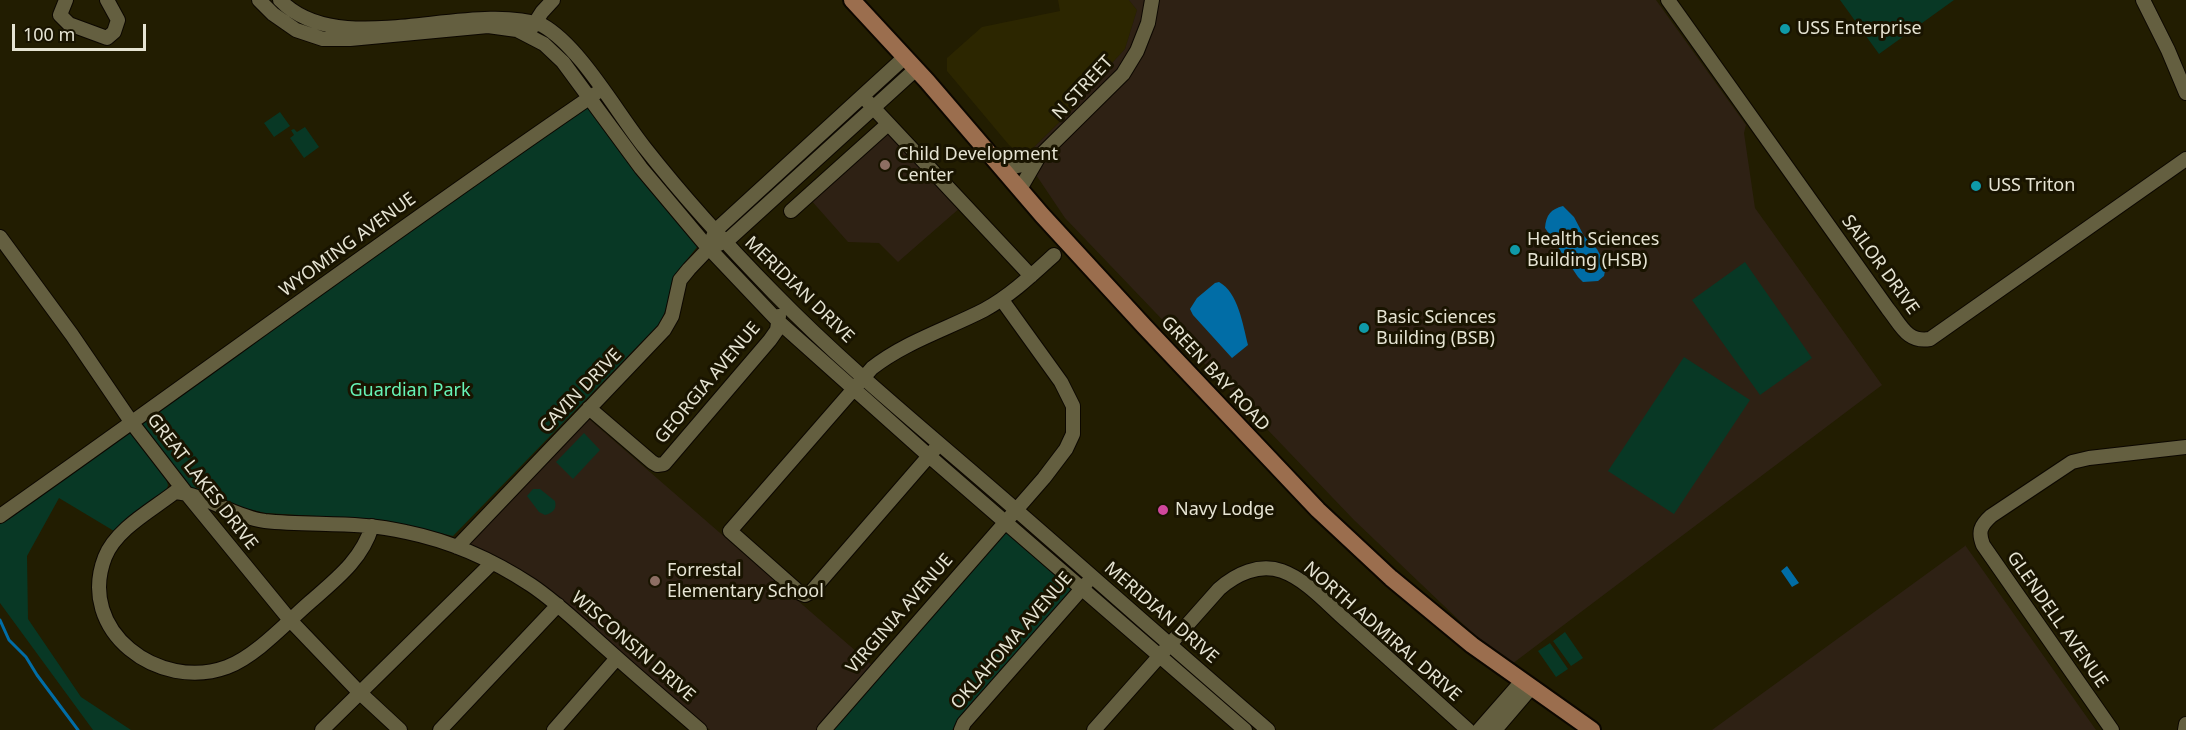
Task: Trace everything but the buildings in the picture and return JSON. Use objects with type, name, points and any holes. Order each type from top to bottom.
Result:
[{"type":"main road","name":"GREEN BAY ROAD","points":[[852,0],[911,63],[1144,327],[1318,510],[1424,605],[1526,685],[1592,730]]},
{"type":"street","points":[[66,0],[60,15],[69,24],[107,38],[114,32],[118,20],[107,0]]},
{"type":"street","name":"MERIDIAN DRIVE","points":[[259,0],[273,14],[296,30],[324,39],[350,39],[488,26],[517,30],[554,52],[640,168],[709,248],[779,322],[1004,522],[1159,655],[1228,725],[1245,730]]},
{"type":"street","name":"MERIDIAN DRIVE","points":[[280,0],[302,15],[341,25],[489,6],[543,25],[566,43],[645,148],[715,231],[782,301],[863,377],[1268,730]]},
{"type":"street","points":[[527,34],[553,0]]},
{"type":"street","name":"N STREET","points":[[1020,189],[1038,158],[1123,74],[1137,51],[1148,23],[1152,0]]},
{"type":"street","name":"SAILOR DRIVE","points":[[1668,0],[1888,309],[1911,338],[1919,341],[1930,339],[2186,159]]},
{"type":"street","points":[[2143,0],[2186,93]]},
{"type":"street","points":[[488,26],[489,6]]},
{"type":"street","name":"CAVIN DRIVE","points":[[709,248],[715,231],[863,96],[911,63]]},
{"type":"street","name":"CAVIN DRIVE","points":[[457,547],[664,330],[672,316],[680,280],[688,269],[709,248],[725,242],[874,108],[911,63]]},
{"type":"street","name":"WYOMING AVENUE","points":[[0,516],[396,231],[601,89]]},
{"type":"street","points":[[863,96],[1031,276]]},
{"type":"street","points":[[791,211],[888,124]]},
{"type":"street","name":"N STREET","points":[[1003,169],[1038,158]]},
{"type":"street","name":"GREAT LAKES DRIVE","points":[[0,237],[72,335],[132,423],[186,493],[290,620],[359,692],[400,730]]},
{"type":"street","points":[[940,444],[805,595],[730,531],[872,368],[893,353],[1002,300],[1054,255]]},
{"type":"street","name":"VIRGINIA AVENUE","points":[[824,730],[1044,478],[1066,449],[1073,435],[1074,416],[1070,397],[1002,300]]},
{"type":"street","name":"GEORGIA AVENUE","points":[[589,408],[652,462],[657,465],[664,464],[770,340],[779,322],[782,301]]},
{"type":"street","name":"GLENDELL AVENUE","points":[[2112,730],[1983,546],[1980,535],[1982,524],[2072,462],[2186,447]]},
{"type":"street","points":[[186,493],[175,492],[116,540],[105,556],[99,586],[100,599],[110,626],[119,638],[132,651],[160,667],[178,672],[205,672],[228,667],[251,653],[353,562],[369,536],[372,526]]},
{"type":"street","name":"WISCONSIN DRIVE","points":[[186,493],[234,512],[263,520],[372,526],[404,531],[441,540],[492,563],[541,592],[558,605],[693,728]]},
{"type":"street","points":[[322,730],[492,563]]},
{"type":"street","name":"NORTH ADMIRAL DRIVE","points":[[1094,730],[1219,589],[1231,578],[1249,570],[1267,569],[1282,571],[1315,593],[1468,730]]},
{"type":"street","name":"OKLAHOMA AVENUE","points":[[961,730],[964,723],[1093,577]]},
{"type":"street","points":[[440,730],[558,605]]},
{"type":"street","points":[[554,730],[617,658]]},
{"type":"street","points":[[1479,730],[1526,685]]},
{"type":"street","points":[[1496,730],[1526,685]]},
{"type":"street","points":[[1228,725],[1242,708]]},
{"type":"street","points":[[2184,730],[2186,724]]},
{"type":"shaded area","points":[[1058,0],[1129,0],[1137,10],[1125,49],[1081,97],[1078,104],[1024,157],[1009,145],[947,71],[947,58],[982,27],[1060,11]]},
{"type":"shaded area","points":[[1129,0],[1656,0],[1746,125],[1744,133],[1755,208],[1882,385],[1508,667],[1354,520],[1065,218],[1024,157],[1078,104],[1081,97],[1125,49],[1137,10]]},
{"type":"shaded area","name":"Child Development Center","points":[[888,130],[961,207],[898,262],[879,243],[848,242],[810,199]]},
{"type":"shaded area","name":"Forrestal Elementary School","points":[[589,419],[873,666],[818,730],[710,730],[656,684],[471,548],[469,544]]},
{"type":"shaded area","points":[[1965,546],[2096,730],[1712,730]]},
{"type":"green space","points":[[1840,0],[1954,0],[1879,54]]},
{"type":"green space","name":"Guardian Park","points":[[588,105],[694,238],[697,247],[675,278],[660,323],[453,536],[384,520],[265,513],[192,495],[141,428],[141,422]]},
{"type":"green space","points":[[280,112],[290,126],[274,137],[264,123]]},
{"type":"green space","points":[[305,127],[319,147],[304,158],[290,138],[294,135],[291,130],[294,129],[297,132]]},
{"type":"green space","points":[[1745,262],[1812,358],[1760,395],[1692,300]]},
{"type":"green space","points":[[1684,357],[1750,400],[1674,514],[1608,471]]},
{"type":"green space","points":[[126,432],[135,435],[166,479],[167,489],[114,531],[59,498],[27,556],[28,619],[81,697],[131,730],[93,730],[0,603],[0,521]]},
{"type":"green space","points":[[584,433],[600,450],[573,479],[556,462]]},
{"type":"green space","points":[[533,489],[540,489],[555,501],[555,508],[552,512],[545,515],[539,512],[527,496]]},
{"type":"green space","points":[[1005,532],[1011,534],[1071,587],[1072,591],[952,730],[830,730],[998,536]]},
{"type":"green space","points":[[1565,632],[1583,658],[1571,666],[1553,641]]},
{"type":"green space","points":[[1550,643],[1568,669],[1556,677],[1538,651]]},
{"type":"water","points":[[1563,206],[1574,217],[1584,236],[1597,249],[1606,266],[1604,276],[1598,281],[1583,282],[1578,277],[1545,228],[1550,213]]},
{"type":"water","points":[[1219,282],[1231,293],[1242,319],[1248,345],[1232,358],[1190,309],[1197,298]]},
{"type":"water","points":[[1787,566],[1799,583],[1792,587],[1781,571]]},
{"type":"waterway","points":[[0,620],[9,640],[26,657],[78,730]]},
{"type":"place","name":"USS Enterprise","points":[[1785,29]]},
{"type":"place","name":"Child Development Center","points":[[885,165]]},
{"type":"place","name":"USS Triton","points":[[1976,186]]},
{"type":"place","name":"Health Sciences Building (HSB)","points":[[1515,250]]},
{"type":"place","name":"Basic Sciences Building (BSB)","points":[[1364,328]]},
{"type":"place","name":"Navy Lodge","points":[[1163,510]]},
{"type":"place","name":"Forrestal Elementary School","points":[[655,581]]}]
